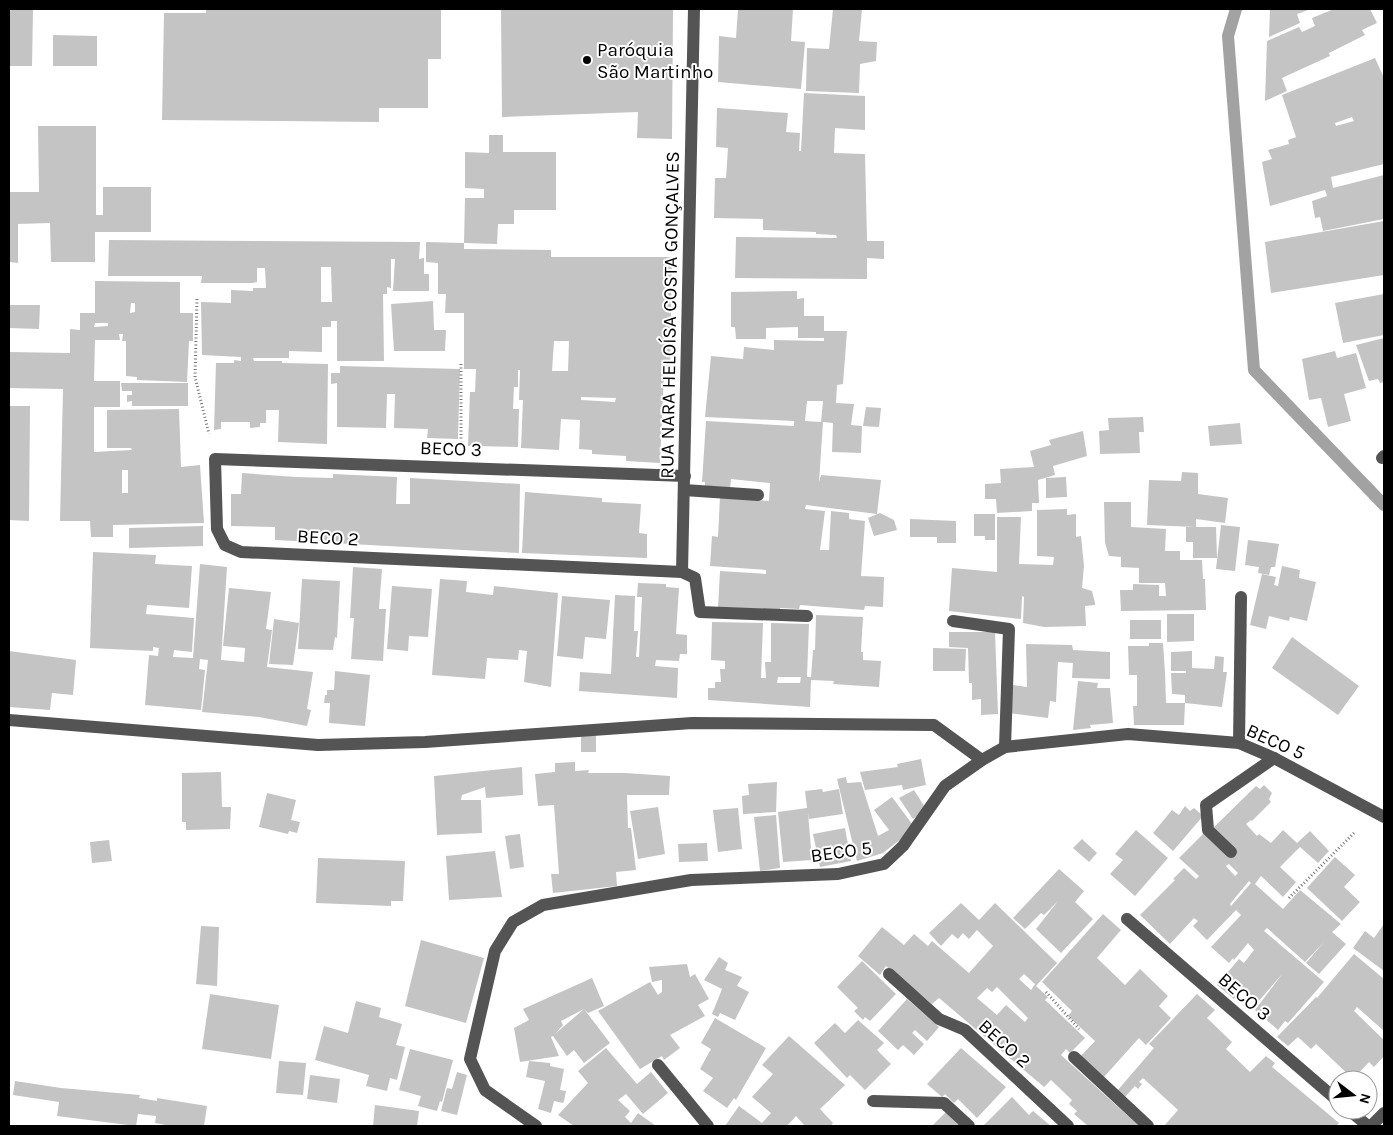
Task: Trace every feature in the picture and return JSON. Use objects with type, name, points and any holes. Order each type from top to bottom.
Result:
[{"type":"street","name":"RUA NARA HELOÍSA COSTA GONÇALVES","points":[[682,572],[694,9]]},
{"type":"street","name":"BECO 3","points":[[215,459],[685,476]]},
{"type":"street","name":"BECO 2","points":[[215,459],[217,529],[225,545],[241,552],[682,572]]},
{"type":"street","points":[[684,490],[758,495]]},
{"type":"street","points":[[682,572],[695,578],[700,612],[807,616]]},
{"type":"street","points":[[1239,743],[1241,597]]},
{"type":"street","points":[[954,620],[1009,629],[1005,747]]},
{"type":"street","points":[[9,720],[318,746],[425,742],[692,723],[934,725],[982,760]]},
{"type":"street","name":"BECO 5","points":[[536,1126],[485,1090],[470,1059],[495,951],[513,922],[543,905],[691,880],[838,874],[884,864],[903,846],[945,786],[982,760],[1005,747],[1128,734],[1239,743],[1274,758],[1380,814]]},
{"type":"street","points":[[1231,852],[1208,830],[1206,805],[1274,758]]},
{"type":"street","name":"BECO 3","points":[[1127,919],[1328,1092]]},
{"type":"street","name":"BECO 2","points":[[890,974],[939,1019],[965,1030],[1068,1126]]},
{"type":"street","points":[[1074,1057],[1148,1126]]},
{"type":"street","points":[[658,1066],[708,1126]]},
{"type":"street","points":[[873,1101],[944,1103],[969,1126]]},
{"type":"street","points":[[1369,1126],[1384,1112]]},
{"type":"path","points":[[197,299],[195,377],[215,459]]},
{"type":"path","points":[[461,467],[462,362]]},
{"type":"path","points":[[1289,898],[1380,814]]},
{"type":"path","points":[[1046,992],[1090,1041],[1074,1057]]},
{"type":"building","points":[[9,9],[33,9],[32,66],[9,66]]},
{"type":"building","points":[[206,9],[441,9],[441,59],[428,59],[428,108],[379,108],[379,122],[162,120],[164,13],[206,13]]},
{"type":"building","name":"Paróquia São Martinho","points":[[501,9],[673,9],[672,139],[637,138],[638,112],[502,117]]},
{"type":"building","points":[[738,9],[793,9],[791,41],[805,42],[801,89],[718,82],[719,36],[736,38]]},
{"type":"building","points":[[833,9],[862,9],[859,41],[877,42],[876,61],[860,64],[859,93],[806,91],[807,48],[829,49]]},
{"type":"building","points":[[1270,9],[1311,9],[1297,14],[1300,23],[1269,37]]},
{"type":"building","points":[[1334,9],[1370,9],[1377,23],[1362,30],[1365,35],[1329,53],[1330,56],[1282,78],[1287,91],[1265,101],[1267,41],[1299,27],[1302,32],[1315,26],[1312,18]]},
{"type":"building","points":[[53,35],[97,36],[97,66],[53,66]]},
{"type":"building","points":[[1375,58],[1384,78],[1384,164],[1331,177],[1333,188],[1384,175],[1384,219],[1323,231],[1320,217],[1315,218],[1312,201],[1327,196],[1325,190],[1270,206],[1262,162],[1272,159],[1268,150],[1289,144],[1288,140],[1296,137],[1282,95]],"holes":[[[1352,117],[1354,121],[1336,126],[1335,123]]]},
{"type":"building","points":[[804,93],[865,96],[865,130],[835,128],[834,153],[865,154],[867,241],[884,241],[884,259],[867,258],[867,279],[735,278],[736,237],[837,238],[836,235],[816,234],[816,232],[763,230],[763,219],[714,218],[715,178],[726,178],[728,148],[716,147],[717,108],[788,113],[786,132],[800,133],[799,151],[801,151]]},
{"type":"building","points":[[38,126],[96,126],[96,215],[103,215],[103,187],[151,187],[151,232],[95,232],[95,262],[51,262],[50,223],[18,224],[18,263],[9,262],[9,192],[39,192]]},
{"type":"building","points":[[489,135],[503,135],[503,152],[556,152],[556,210],[514,210],[514,224],[498,224],[497,244],[464,243],[465,198],[484,198],[484,189],[465,188],[465,152],[489,153]]},
{"type":"building","points":[[1384,221],[1384,275],[1271,293],[1265,242]]},
{"type":"building","points":[[109,240],[420,242],[419,259],[424,258],[424,274],[429,274],[429,291],[393,291],[395,259],[391,259],[391,288],[387,287],[387,294],[383,294],[384,361],[337,361],[337,321],[331,321],[331,327],[322,327],[322,352],[289,351],[289,358],[253,358],[254,361],[328,364],[327,444],[278,442],[279,410],[266,410],[266,423],[260,423],[260,427],[250,428],[250,422],[221,422],[221,429],[214,430],[216,363],[234,363],[234,360],[241,361],[241,357],[202,355],[201,302],[231,303],[231,290],[253,291],[253,288],[266,288],[265,268],[257,268],[257,282],[253,283],[201,283],[202,276],[108,276]],"holes":[[[321,267],[331,267],[332,302],[321,302]]]},
{"type":"building","points":[[426,242],[464,243],[464,249],[551,250],[551,257],[672,257],[670,375],[664,374],[660,463],[626,461],[626,456],[592,454],[592,450],[579,449],[580,420],[561,419],[559,450],[521,448],[523,400],[519,400],[520,370],[518,370],[518,387],[514,387],[513,409],[519,409],[518,447],[468,446],[470,392],[475,392],[476,369],[464,369],[464,313],[445,313],[446,294],[438,294],[438,263],[426,262]],"holes":[[[554,341],[569,341],[568,371],[552,371]],[[581,397],[616,398],[615,402],[581,400]]]},
{"type":"building","points":[[95,281],[180,282],[180,313],[193,313],[193,341],[189,341],[187,382],[137,380],[137,377],[126,376],[126,341],[122,341],[123,334],[119,334],[120,340],[95,340],[94,381],[120,381],[120,407],[94,407],[94,452],[132,450],[131,448],[107,448],[107,410],[179,409],[181,467],[200,465],[204,523],[113,525],[113,537],[91,537],[90,521],[60,521],[63,389],[9,388],[9,352],[70,353],[70,329],[80,330],[80,313],[95,313]],"holes":[[[131,303],[135,303],[135,312],[130,313]],[[95,323],[108,323],[108,326],[94,327]],[[122,470],[128,470],[128,493],[122,493]]]},
{"type":"building","points":[[797,291],[797,299],[804,298],[804,316],[824,316],[824,331],[847,331],[843,384],[837,385],[836,403],[854,404],[851,425],[862,426],[861,453],[832,452],[833,423],[823,422],[819,482],[821,475],[881,480],[877,514],[806,505],[805,509],[825,511],[820,550],[829,550],[831,511],[849,513],[849,519],[865,521],[861,576],[884,577],[883,607],[865,606],[864,610],[800,605],[799,609],[780,608],[780,612],[718,608],[720,571],[766,574],[766,570],[710,566],[712,536],[718,537],[720,497],[769,501],[770,483],[731,479],[730,489],[705,487],[705,482],[702,482],[706,421],[794,426],[794,421],[705,417],[711,356],[743,359],[744,347],[774,350],[774,340],[824,341],[824,338],[798,338],[798,327],[766,328],[766,339],[736,339],[735,327],[731,327],[731,292]],"holes":[[[807,401],[823,401],[821,422],[805,421]]]},
{"type":"building","points":[[1384,294],[1384,335],[1343,343],[1335,303]]},
{"type":"building","points":[[433,301],[434,330],[446,330],[445,351],[394,351],[391,304]]},
{"type":"building","points":[[9,305],[40,305],[39,329],[9,328]]},
{"type":"building","points":[[1384,338],[1384,382],[1380,383],[1378,379],[1369,381],[1356,345]]},
{"type":"building","points":[[1335,351],[1337,358],[1356,353],[1366,388],[1344,394],[1351,421],[1328,427],[1321,398],[1309,400],[1302,359]]},
{"type":"building","points":[[340,366],[460,369],[458,439],[427,438],[428,429],[394,428],[395,394],[387,394],[386,428],[337,427],[337,383],[331,384],[331,373],[340,373]]},
{"type":"building","points":[[121,383],[188,383],[188,406],[132,406],[132,401],[127,402],[127,395],[132,395],[132,391],[122,391]]},
{"type":"building","points":[[9,406],[30,406],[29,521],[9,520]]},
{"type":"building","points":[[866,407],[881,408],[879,427],[863,426]]},
{"type":"building","points":[[1143,417],[1144,432],[1139,432],[1140,453],[1100,454],[1099,431],[1109,430],[1108,418]]},
{"type":"building","points":[[1240,423],[1242,444],[1210,446],[1208,426]]},
{"type":"building","points":[[1083,431],[1087,456],[1053,466],[1055,475],[1038,480],[1039,503],[1032,503],[1032,511],[997,513],[996,499],[985,499],[985,484],[1001,483],[1000,469],[1034,467],[1030,451],[1051,445],[1049,440]]},
{"type":"building","points":[[1182,472],[1198,473],[1198,494],[1228,498],[1225,523],[1196,519],[1196,527],[1147,525],[1149,480],[1181,481]]},
{"type":"building","points":[[242,473],[333,478],[333,474],[397,477],[396,504],[410,504],[410,478],[520,484],[519,553],[275,540],[275,527],[231,526],[231,494],[241,494]]},
{"type":"building","points":[[1066,477],[1067,497],[1046,498],[1046,478]]},
{"type":"building","points":[[525,492],[602,498],[602,502],[641,504],[639,533],[647,534],[647,558],[522,553]]},
{"type":"building","points":[[1104,502],[1131,502],[1131,527],[1166,529],[1165,551],[1180,551],[1180,560],[1202,560],[1206,610],[1121,611],[1120,590],[1133,590],[1133,584],[1159,585],[1159,596],[1166,596],[1165,583],[1139,583],[1139,568],[1121,567],[1121,557],[1109,556],[1105,543]]},
{"type":"building","points":[[1067,509],[1067,515],[1076,514],[1076,537],[1081,536],[1084,566],[1082,588],[1092,591],[1095,603],[1095,605],[1085,606],[1086,626],[1044,627],[1023,623],[1024,597],[1022,596],[1021,619],[949,611],[952,568],[997,572],[997,517],[1021,517],[1019,564],[1053,565],[1054,557],[1037,556],[1037,510]]},
{"type":"building","points":[[880,513],[894,520],[897,530],[874,536],[868,518]]},
{"type":"building","points":[[974,514],[995,514],[995,540],[985,540],[985,536],[974,536]]},
{"type":"building","points":[[910,519],[956,521],[956,543],[937,543],[937,537],[910,537]]},
{"type":"building","points":[[1221,525],[1240,527],[1235,571],[1216,569]]},
{"type":"building","points":[[203,526],[203,546],[129,548],[129,528]]},
{"type":"building","points":[[1186,527],[1216,527],[1217,558],[1193,558],[1193,542],[1186,542]]},
{"type":"building","points":[[1248,540],[1279,544],[1275,567],[1271,567],[1269,575],[1258,573],[1259,567],[1245,565]]},
{"type":"building","points":[[93,552],[156,555],[155,564],[192,566],[189,608],[147,605],[146,614],[194,618],[192,652],[174,650],[173,657],[193,658],[200,564],[227,567],[221,660],[244,662],[245,648],[223,646],[229,588],[271,592],[266,629],[272,630],[267,667],[313,672],[307,709],[311,710],[307,726],[259,717],[202,712],[208,660],[200,659],[199,669],[205,670],[201,710],[145,705],[149,655],[158,656],[159,648],[153,647],[153,651],[90,648]]},
{"type":"building","points":[[1282,566],[1300,570],[1299,578],[1316,582],[1307,621],[1290,617],[1289,621],[1269,616],[1266,629],[1250,625],[1262,574],[1276,577],[1274,585],[1278,586]]},
{"type":"building","points":[[353,567],[382,569],[379,609],[386,609],[383,661],[351,659],[354,618],[350,618]]},
{"type":"building","points":[[302,579],[340,581],[337,638],[335,637],[333,650],[298,649]]},
{"type":"building","points":[[440,579],[467,581],[466,592],[493,595],[494,586],[558,593],[551,687],[524,682],[527,651],[519,650],[518,660],[487,658],[485,679],[432,675]]},
{"type":"building","points":[[638,583],[666,584],[666,587],[679,588],[676,634],[687,635],[687,654],[680,654],[679,661],[656,660],[655,666],[678,668],[677,698],[579,691],[580,672],[611,674],[615,595],[635,596],[634,631],[638,631],[636,657],[639,657],[642,597],[637,597]]},
{"type":"building","points":[[392,586],[432,589],[428,637],[409,636],[408,651],[387,649]]},
{"type":"building","points":[[562,596],[610,600],[606,639],[585,637],[583,659],[557,656]]},
{"type":"building","points":[[1167,614],[1194,614],[1194,641],[1167,642]]},
{"type":"building","points":[[816,615],[863,617],[861,652],[863,652],[863,660],[881,661],[879,687],[833,684],[834,681],[811,680],[810,707],[708,700],[708,688],[715,688],[715,682],[721,682],[720,669],[725,669],[725,661],[711,660],[712,622],[763,623],[761,678],[766,678],[765,662],[771,662],[771,623],[809,624],[807,677],[811,677],[813,650],[815,650]],"holes":[[[778,677],[801,677],[800,683],[777,683]]]},
{"type":"building","points":[[274,619],[299,623],[293,665],[269,664]]},
{"type":"building","points":[[1130,620],[1161,620],[1161,639],[1130,639]]},
{"type":"building","points":[[949,632],[995,632],[998,714],[981,715],[981,699],[972,700],[972,683],[969,683],[968,648],[949,647]]},
{"type":"building","points":[[1292,637],[1359,686],[1338,715],[1272,668]]},
{"type":"building","points":[[1149,643],[1163,643],[1166,703],[1185,703],[1184,725],[1134,725],[1133,706],[1137,706],[1137,675],[1129,675],[1128,646],[1149,646]]},
{"type":"building","points":[[1026,644],[1072,645],[1073,650],[1110,652],[1110,679],[1072,678],[1073,663],[1058,662],[1056,702],[1050,701],[1048,718],[1009,713],[1013,685],[1027,687]]},
{"type":"building","points":[[933,648],[966,649],[965,671],[933,671]]},
{"type":"building","points":[[9,651],[76,660],[73,695],[52,693],[50,710],[9,707]]},
{"type":"building","points":[[1192,651],[1192,668],[1214,669],[1215,656],[1224,657],[1223,672],[1227,672],[1222,707],[1185,703],[1185,695],[1172,694],[1171,673],[1186,673],[1186,671],[1171,671],[1171,652]]},
{"type":"building","points":[[335,671],[370,675],[365,726],[329,723],[330,703],[324,703],[327,690],[334,690]]},
{"type":"building","points":[[1078,681],[1098,683],[1097,688],[1110,688],[1113,723],[1090,725],[1091,728],[1073,730]]},
{"type":"building","points":[[581,735],[596,736],[596,752],[581,752]]},
{"type":"building","points":[[921,759],[926,785],[903,790],[902,785],[865,790],[860,772],[898,767],[897,764]]},
{"type":"building","points":[[575,762],[575,771],[589,770],[588,773],[670,776],[669,795],[627,795],[628,828],[631,828],[636,870],[616,872],[617,886],[553,893],[551,874],[559,874],[554,805],[538,806],[535,774],[555,772],[555,763]]},
{"type":"building","points":[[522,767],[523,795],[486,798],[485,787],[462,795],[461,800],[481,800],[482,833],[437,835],[434,776]]},
{"type":"building","points":[[221,772],[222,807],[231,807],[230,829],[186,830],[186,822],[182,822],[182,773]]},
{"type":"building","points":[[846,777],[847,783],[861,782],[878,836],[889,830],[874,810],[892,797],[915,828],[883,853],[857,861],[837,779]]},
{"type":"building","points":[[777,782],[776,812],[743,814],[742,796],[749,795],[748,784]]},
{"type":"building","points":[[1264,785],[1272,793],[1269,799],[1271,802],[1252,821],[1246,824],[1257,836],[1259,834],[1271,843],[1283,830],[1297,843],[1310,831],[1329,851],[1318,863],[1300,847],[1280,867],[1296,882],[1283,897],[1261,876],[1255,884],[1283,909],[1300,890],[1341,924],[1332,932],[1346,944],[1319,974],[1306,963],[1324,942],[1305,962],[1267,928],[1264,931],[1324,982],[1288,1023],[1285,1021],[1278,1030],[1255,1010],[1283,973],[1257,1003],[1242,989],[1234,999],[1217,985],[1239,959],[1244,963],[1254,950],[1248,943],[1234,960],[1233,958],[1229,963],[1211,947],[1241,915],[1236,910],[1207,940],[1193,926],[1198,921],[1194,918],[1170,944],[1140,915],[1175,880],[1173,879],[1184,868],[1196,879],[1199,876],[1179,858],[1207,830],[1235,857],[1237,854],[1211,830],[1256,786],[1260,789]],"holes":[[[1229,864],[1238,873],[1235,876],[1226,866]],[[1249,881],[1251,883],[1231,906],[1230,904]]]},
{"type":"building","points":[[822,789],[823,792],[839,789],[843,814],[809,819],[808,813],[812,860],[783,862],[778,812],[807,808],[805,791]]},
{"type":"building","points":[[914,790],[926,809],[913,819],[899,798]]},
{"type":"building","points":[[267,793],[296,800],[291,820],[300,822],[297,833],[289,831],[288,834],[259,827]]},
{"type":"building","points":[[1185,806],[1190,811],[1194,808],[1203,816],[1173,851],[1153,833],[1172,810],[1179,815]]},
{"type":"building","points":[[658,807],[665,854],[638,859],[630,811]]},
{"type":"building","points":[[738,808],[742,849],[718,852],[713,810]]},
{"type":"building","points":[[776,815],[780,868],[760,871],[754,817]]},
{"type":"building","points":[[845,828],[851,861],[820,867],[813,834]]},
{"type":"building","points":[[1136,830],[1168,858],[1135,896],[1110,874],[1123,860],[1115,854]]},
{"type":"building","points":[[520,834],[524,867],[510,869],[505,836]]},
{"type":"building","points":[[1082,839],[1097,853],[1089,862],[1073,848]]},
{"type":"building","points":[[109,840],[112,861],[92,863],[90,842]]},
{"type":"building","points":[[707,843],[708,861],[679,862],[678,844]]},
{"type":"building","points":[[495,851],[502,897],[449,900],[446,856]]},
{"type":"building","points":[[1335,857],[1355,875],[1344,887],[1360,902],[1342,921],[1307,888]]},
{"type":"building","points":[[318,858],[405,861],[403,901],[391,901],[391,906],[316,903]]},
{"type":"building","points":[[1059,869],[1084,891],[1075,902],[1093,919],[1061,953],[1036,929],[1058,901],[1044,915],[1041,913],[1025,929],[1013,918]]},
{"type":"building","points":[[961,903],[979,920],[995,903],[1057,963],[1036,986],[1048,997],[1045,1000],[1085,1038],[1070,1053],[1066,1049],[1061,1055],[1139,1126],[1088,1126],[1074,1114],[1077,1111],[1069,1104],[1072,1100],[1051,1080],[1044,1087],[939,998],[932,1004],[886,966],[880,975],[858,956],[882,927],[904,945],[914,934],[928,946],[932,941],[969,973],[993,946],[977,930],[969,939],[963,933],[958,939],[952,934],[941,946],[929,933]],"holes":[[[1024,974],[1035,984],[1031,990],[1019,979]],[[997,987],[1028,1018],[1025,1022],[1006,1005],[997,1015],[977,998],[987,988],[992,992]]]},
{"type":"building","points":[[1103,914],[1121,930],[1097,958],[1125,985],[1140,969],[1168,996],[1159,1006],[1171,1018],[1146,1045],[1139,1038],[1104,1077],[1081,1056],[1095,1041],[1068,1016],[1072,1011],[1042,982]]},
{"type":"building","points":[[1384,924],[1384,971],[1353,948],[1365,931],[1374,938]]},
{"type":"building","points":[[201,926],[219,927],[217,986],[196,984]]},
{"type":"building","points":[[421,940],[484,958],[466,1023],[405,1006]]},
{"type":"building","points":[[1354,954],[1384,979],[1384,1031],[1357,1007],[1354,1011],[1384,1040],[1384,1056],[1374,1067],[1369,1062],[1361,1070],[1343,1070],[1316,1044],[1311,1049],[1298,1037],[1288,1046],[1277,1037],[1317,998]]},
{"type":"building","points":[[719,957],[728,963],[725,970],[742,977],[737,986],[749,992],[735,1020],[720,1013],[718,1017],[712,1014],[722,989],[704,980]]},
{"type":"building","points":[[862,961],[896,994],[870,1021],[865,1017],[863,1020],[854,1011],[858,1008],[837,987]]},
{"type":"building","points":[[687,964],[690,977],[695,974],[709,999],[698,1005],[705,1016],[670,1035],[680,1048],[664,1060],[662,1056],[640,1069],[598,1011],[650,982],[658,995],[662,992],[662,980],[652,982],[649,967]]},
{"type":"building","points":[[592,978],[604,1006],[588,1013],[584,1009],[610,1043],[584,1063],[574,1050],[567,1056],[553,1036],[551,1037],[559,1056],[520,1062],[514,1028],[529,1020],[523,1009]],"holes":[[[584,1009],[555,1034],[563,1025],[561,1021]]]},
{"type":"building","points":[[210,994],[279,1005],[271,1059],[202,1049]]},
{"type":"building","points":[[1197,994],[1215,1010],[1207,1018],[1232,1042],[1226,1049],[1250,1072],[1266,1056],[1275,1063],[1272,1067],[1328,1114],[1328,1120],[1335,1120],[1339,1123],[1336,1126],[1164,1126],[1178,1110],[1143,1078],[1139,1082],[1142,1084],[1138,1089],[1135,1086],[1124,1098],[1117,1091],[1154,1048],[1149,1044]]},
{"type":"building","points":[[907,999],[939,1027],[927,1041],[915,1030],[912,1033],[924,1044],[914,1055],[903,1045],[898,1050],[878,1031]]},
{"type":"building","points":[[356,1001],[381,1008],[379,1017],[402,1024],[396,1045],[405,1047],[397,1080],[390,1078],[387,1091],[366,1086],[369,1075],[315,1060],[324,1026],[348,1033]]},
{"type":"building","points":[[715,1018],[766,1048],[736,1100],[734,1098],[727,1108],[703,1091],[713,1078],[700,1069],[711,1049],[701,1043]]},
{"type":"building","points":[[858,1020],[884,1043],[877,1050],[891,1064],[865,1090],[850,1075],[847,1078],[814,1043],[835,1023],[845,1033]]},
{"type":"building","points":[[789,1036],[845,1085],[820,1109],[833,1123],[831,1126],[803,1126],[796,1116],[787,1126],[725,1126],[739,1106],[762,1123],[771,1113],[752,1097],[773,1074],[762,1065]]},
{"type":"building","points":[[606,1048],[637,1084],[651,1072],[668,1093],[643,1114],[626,1094],[618,1100],[630,1111],[625,1117],[631,1123],[638,1113],[656,1126],[574,1126],[558,1115],[588,1083],[578,1071]]},
{"type":"building","points":[[961,1048],[1006,1087],[977,1118],[958,1099],[954,1103],[945,1094],[942,1097],[927,1084]]},
{"type":"building","points":[[410,1049],[453,1060],[442,1102],[440,1101],[437,1111],[418,1106],[421,1096],[399,1090]]},
{"type":"building","points":[[279,1061],[306,1063],[303,1095],[276,1093]]},
{"type":"building","points":[[529,1061],[550,1063],[550,1066],[564,1069],[560,1090],[566,1091],[564,1101],[563,1103],[554,1101],[551,1113],[538,1109],[545,1081],[526,1077]]},
{"type":"building","points":[[457,1072],[467,1075],[457,1115],[441,1111],[447,1088],[452,1089]]},
{"type":"building","points":[[310,1075],[340,1079],[337,1103],[307,1099]]},
{"type":"building","points":[[15,1081],[61,1088],[140,1095],[139,1098],[157,1101],[157,1098],[207,1106],[204,1126],[171,1126],[155,1123],[156,1116],[138,1114],[136,1126],[57,1116],[59,1102],[13,1095]]},
{"type":"building","points":[[1012,1097],[1029,1115],[1033,1111],[1051,1126],[983,1126]]},
{"type":"building","points":[[375,1105],[419,1111],[417,1126],[373,1126]]},
{"type":"building","points":[[948,1110],[966,1126],[932,1126]]},
{"type":"waterway","points":[[1236,9],[1228,36],[1254,370],[1384,505]]},
{"type":"place","name":"Paróquia São Martinho","points":[[587,60]]}]
